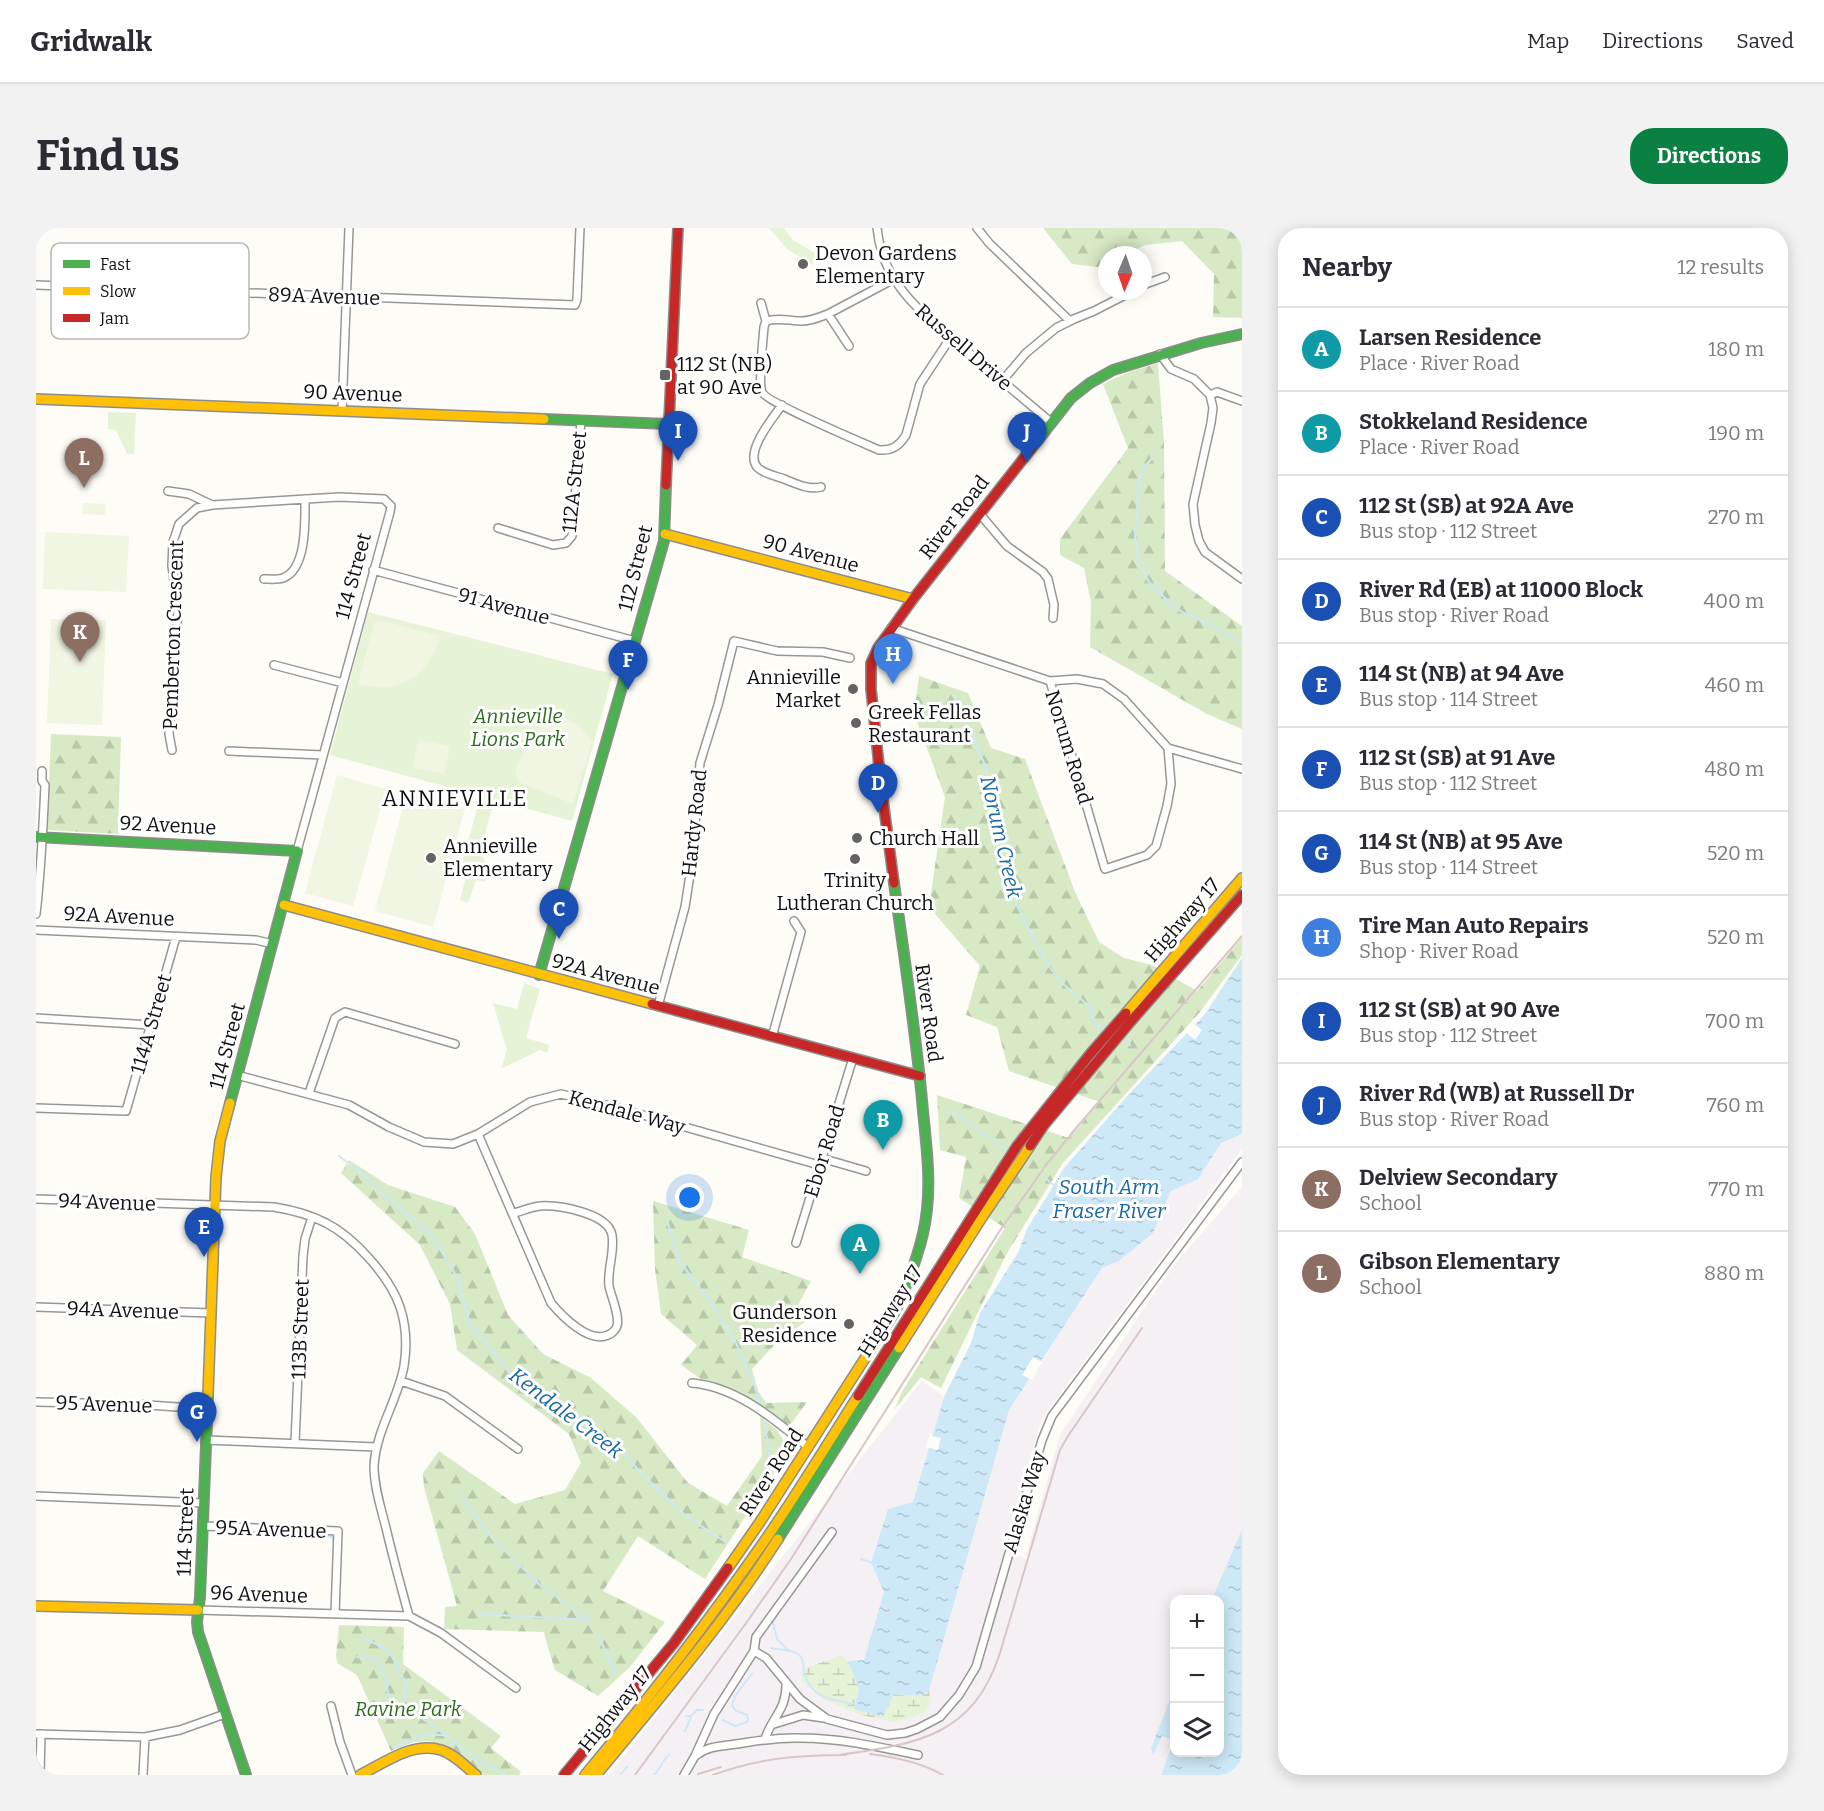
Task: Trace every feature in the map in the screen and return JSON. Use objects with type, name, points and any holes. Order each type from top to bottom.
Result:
[{"type":"main road","name":"112 Street","points":[[539,975],[665,534],[678,228]]},
{"type":"main road","name":"River Road","points":[[564,1775],[674,1643],[710,1595],[894,1313],[914,1268],[927,1211],[928,1185],[920,1076],[881,785],[871,688],[871,663],[878,648],[979,513],[1071,398],[1090,383],[1113,370],[1160,354],[1242,334]]},
{"type":"main road","name":"90 Avenue","points":[[36,399],[668,424]]},
{"type":"main road","name":"90 Avenue","points":[[665,534],[913,599]]},
{"type":"main road","name":"92 Avenue","points":[[39,837],[297,851]]},
{"type":"main road","name":"114 Street","points":[[246,1775],[196,1622],[203,1526],[215,1205],[219,1149],[297,851]]},
{"type":"main road","name":"Highway 17","points":[[1129,1017],[1242,878]]},
{"type":"main road","name":"Highway 17","points":[[585,1775],[616,1739],[721,1604],[763,1544],[1021,1148],[1129,1017],[1242,895]]},
{"type":"main road","name":"92A Avenue","points":[[284,905],[920,1076]]},
{"type":"main road","name":"Highway 17","points":[[596,1775],[728,1611],[771,1551],[1010,1165]]},
{"type":"main road","name":"96 Avenue","points":[[36,1606],[198,1610]]},
{"type":"main road","points":[[360,1775],[414,1750],[429,1748],[440,1750],[454,1758],[476,1775]]},
{"type":"street","points":[[342,411],[350,228]]},
{"type":"street","name":"89A Avenue","points":[[249,293],[575,305],[580,228]]},
{"type":"street","name":"Russell Drive","points":[[877,228],[878,240],[885,260],[905,295],[1052,423]]},
{"type":"street","points":[[977,228],[989,243],[1070,321]]},
{"type":"street","points":[[1152,282],[1165,277]]},
{"type":"street","points":[[766,321],[777,318],[802,321],[816,319],[894,279]]},
{"type":"street","name":"89A Avenue","points":[[36,285],[51,286]]},
{"type":"street","points":[[1002,381],[1033,346],[1056,328],[1115,300]]},
{"type":"street","points":[[761,303],[766,321],[761,391],[767,398],[879,450],[893,449],[901,443],[906,435],[920,384],[951,337]]},
{"type":"street","points":[[828,314],[849,346]]},
{"type":"street","points":[[1160,354],[1171,369],[1194,379],[1210,395],[1213,408],[1193,504],[1195,525],[1199,541],[1205,552],[1242,579]]},
{"type":"street","points":[[1210,395],[1217,392],[1242,401]]},
{"type":"street","points":[[782,405],[756,446],[754,460],[756,465],[767,473],[807,487],[821,487]]},
{"type":"street","name":"112A Street","points":[[498,528],[553,545],[566,543],[572,536],[581,421]]},
{"type":"street","name":"Pemberton Crescent","points":[[168,491],[189,494],[212,505]]},
{"type":"street","name":"Pemberton Crescent","points":[[172,750],[169,734],[178,609],[172,566],[173,542],[179,524],[197,508],[212,505],[339,498],[384,499],[391,506]]},
{"type":"street","points":[[264,579],[283,578],[298,564],[304,531],[305,499]]},
{"type":"street","name":"114 Street","points":[[297,851],[391,506]]},
{"type":"street","points":[[979,513],[1007,546],[1043,572],[1048,579],[1054,605],[1053,618]]},
{"type":"street","name":"91 Avenue","points":[[373,570],[635,641]]},
{"type":"street","name":"Norum Road","points":[[891,628],[1050,681],[1105,869],[1147,855],[1156,846],[1171,784],[1168,748]]},
{"type":"street","name":"Hardy Road","points":[[658,1006],[685,907],[692,862],[700,763],[734,641],[777,651],[823,652],[850,658]]},
{"type":"street","points":[[274,665],[343,683]]},
{"type":"street","points":[[1050,681],[1077,679],[1102,684],[1124,699],[1168,748],[1242,769]]},
{"type":"street","points":[[229,751],[323,755]]},
{"type":"street","points":[[36,914],[39,837],[45,785],[42,781],[42,771]]},
{"type":"street","points":[[772,1037],[801,932],[794,921]]},
{"type":"street","name":"92A Avenue","points":[[36,930],[256,940],[273,944]]},
{"type":"street","name":"114A Street","points":[[36,1108],[126,1110],[176,937]]},
{"type":"street","points":[[309,1093],[335,1018],[345,1012],[455,1044]]},
{"type":"street","points":[[36,1018],[150,1025]]},
{"type":"street","name":"Ebor Road","points":[[796,1243],[853,1058]]},
{"type":"street","name":"Kendale Way","points":[[237,1075],[349,1105],[389,1127],[424,1142],[453,1144],[478,1134],[530,1102],[561,1094],[618,1108],[819,1166],[828,1160],[866,1171]]},
{"type":"street","points":[[478,1134],[551,1303],[565,1319],[589,1335],[600,1338],[609,1335],[618,1322],[609,1284],[613,1245],[612,1233],[607,1224],[586,1214],[559,1206],[539,1206],[513,1213]]},
{"type":"street","name":"Alaska Way","points":[[754,1651],[766,1658],[800,1699],[827,1719],[888,1735],[905,1733],[940,1717],[959,1695],[976,1667],[1042,1440],[1052,1416],[1242,1162]]},
{"type":"street","name":"94 Avenue","points":[[36,1199],[274,1207],[295,1210],[339,1231],[374,1264],[393,1291],[400,1308],[404,1328],[405,1346],[401,1381],[376,1447],[374,1473],[376,1490],[409,1616]]},
{"type":"street","name":"113B Street","points":[[296,1443],[303,1256],[305,1239],[312,1217]]},
{"type":"street","name":"94A Avenue","points":[[36,1306],[211,1314]]},
{"type":"street","points":[[401,1381],[444,1396],[518,1449]]},
{"type":"street","points":[[692,1383],[707,1385],[738,1397],[768,1415],[808,1447]]},
{"type":"street","name":"95 Avenue","points":[[36,1402],[133,1404],[207,1409]]},
{"type":"street","points":[[206,1440],[376,1447]]},
{"type":"street","name":"95A Avenue","points":[[36,1496],[204,1503]]},
{"type":"street","name":"95A Avenue","points":[[203,1526],[338,1531],[335,1614]]},
{"type":"street","points":[[684,1775],[714,1714],[754,1651],[756,1637],[832,1532]]},
{"type":"street","name":"96 Avenue","points":[[198,1610],[409,1616]]},
{"type":"street","points":[[409,1616],[441,1633],[516,1688]]},
{"type":"street","points":[[765,1740],[768,1730],[774,1724],[784,1705],[786,1682]]},
{"type":"street","points":[[330,1706],[352,1775]]},
{"type":"street","points":[[40,1775],[39,1734],[145,1737],[180,1730],[225,1714]]},
{"type":"street","points":[[774,1724],[803,1715],[827,1719]]},
{"type":"street","points":[[143,1775],[145,1737]]},
{"type":"street","points":[[695,1756],[710,1748],[765,1740],[800,1738],[838,1740],[918,1755]]},
{"type":"shaded area","points":[[1242,1134],[1242,1149],[1042,1418],[1004,1548],[1030,1561],[1030,1558],[1026,1556],[1060,1435],[1176,1263],[1242,1187],[1242,1529],[1214,1595],[1170,1595],[1170,1699],[1151,1748],[1161,1736],[1170,1739],[1170,1751],[1161,1775],[609,1775],[922,1381],[944,1397],[913,1502],[871,1563],[884,1592],[864,1660],[848,1661],[859,1689],[854,1709],[929,1691],[1009,1410],[1102,1268],[1119,1261],[1153,1233],[1171,1191],[1198,1179],[1221,1143]]},
{"type":"green space","points":[[769,228],[784,228],[793,240],[818,255],[812,265],[787,249]]},
{"type":"green space","points":[[1043,228],[1242,228],[1242,318],[1213,317],[1214,274],[1182,241],[1143,246],[1098,246],[1098,267],[1072,264]]},
{"type":"green space","points":[[1158,363],[1164,442],[1165,571],[1242,626],[1242,729],[1207,714],[1090,647],[1091,602],[1084,568],[1060,555],[1060,539],[1128,448],[1103,384],[1129,372]]},
{"type":"green space","points":[[108,412],[136,413],[134,454],[127,454],[116,430],[108,429]]},
{"type":"green space","points":[[83,503],[106,504],[105,515],[82,514]]},
{"type":"green space","points":[[45,532],[129,536],[126,592],[43,589]]},
{"type":"green space","name":"Annieville Lions Park","points":[[368,612],[613,674],[572,821],[330,755]]},
{"type":"green space","points":[[51,619],[106,620],[102,725],[47,723]]},
{"type":"green space","points":[[379,620],[440,636],[428,662],[411,680],[387,687],[358,684],[374,623]]},
{"type":"green space","points":[[919,676],[968,693],[991,748],[1025,759],[1075,892],[1099,942],[1124,958],[1152,965],[1197,991],[1242,938],[1242,955],[1200,1012],[1063,1163],[1007,1253],[941,1388],[921,1377],[894,1410],[903,1390],[1005,1228],[959,1198],[966,1157],[940,1150],[937,1095],[1069,1138],[1100,1102],[1009,1071],[997,1027],[966,1015],[980,966],[929,907],[945,797],[914,713]]},
{"type":"green space","points":[[549,714],[574,723],[592,741],[573,804],[519,782],[515,770],[529,741]]},
{"type":"green space","points":[[51,734],[121,737],[118,834],[47,830]]},
{"type":"green space","points":[[418,740],[450,746],[444,774],[413,768]]},
{"type":"green space","points":[[337,775],[386,789],[353,906],[305,893]]},
{"type":"green space","points":[[407,792],[465,808],[433,927],[375,911]]},
{"type":"green space","points":[[478,805],[492,808],[480,853],[490,868],[485,882],[476,880],[468,903],[460,900],[466,877],[459,875]]},
{"type":"green space","points":[[524,983],[540,989],[526,1038],[549,1045],[547,1053],[540,1050],[501,1069],[507,1050],[493,1003],[517,1009]]},
{"type":"green space","points":[[349,1160],[388,1185],[455,1207],[475,1234],[508,1315],[543,1354],[591,1378],[636,1417],[688,1483],[727,1506],[762,1456],[760,1416],[776,1429],[789,1449],[705,1579],[638,1536],[603,1591],[665,1622],[630,1667],[598,1696],[555,1670],[544,1632],[444,1629],[445,1607],[457,1606],[424,1487],[423,1473],[439,1451],[515,1504],[565,1490],[581,1463],[569,1434],[457,1350],[450,1304],[420,1245],[341,1173]]},
{"type":"green space","points":[[653,1201],[749,1230],[742,1257],[811,1281],[796,1309],[808,1320],[781,1338],[752,1369],[758,1391],[766,1403],[807,1402],[788,1428],[766,1409],[701,1379],[681,1365],[697,1345],[661,1314],[655,1269]]},
{"type":"green space","name":"Ravine Park","points":[[339,1625],[404,1627],[403,1664],[501,1736],[491,1748],[521,1772],[519,1775],[484,1775],[454,1753],[429,1741],[414,1742],[391,1751],[357,1675],[337,1663]]},
{"type":"green space","points":[[841,1655],[848,1661],[859,1689],[854,1709],[894,1694],[919,1696],[929,1691],[931,1702],[925,1713],[894,1722],[861,1715],[823,1699],[801,1680],[804,1669]]},
{"type":"water","name":"South Arm Fraser River","points":[[1242,958],[1242,1134],[1221,1143],[1198,1179],[1171,1191],[1153,1233],[1119,1261],[1102,1268],[1009,1410],[929,1691],[919,1696],[894,1694],[883,1717],[854,1709],[859,1689],[848,1661],[864,1660],[884,1592],[871,1563],[888,1509],[913,1502],[944,1397],[971,1343],[980,1313],[1018,1253],[1027,1229],[1064,1168],[1128,1095],[1205,1014]]},
{"type":"water","points":[[1242,1529],[1242,1775],[1161,1775],[1170,1751],[1170,1757],[1224,1757],[1224,1595],[1214,1595]]},
{"type":"water","points":[[1170,1699],[1170,1739],[1162,1736],[1153,1755],[1151,1748]]},
{"type":"pier","points":[[1193,1023],[1202,1030],[1195,1040],[1185,1032]]},
{"type":"pier","points":[[1033,1357],[1042,1362],[1032,1380],[1022,1375]]},
{"type":"pier","points":[[930,1433],[932,1436],[941,1438],[938,1450],[926,1447]]},
{"type":"waterway","points":[[1153,457],[1142,470],[1139,484],[1135,534],[1138,561],[1149,582],[1170,603],[1182,612],[1242,643]]},
{"type":"waterway","name":"Norum Creek","points":[[956,697],[984,763],[1008,847],[1016,904],[1048,965],[1062,983],[1088,1005],[1095,1024],[1106,1030]]},
{"type":"waterway","name":"Norum Creek","points":[[1121,1040],[1130,1045]]},
{"type":"waterway","points":[[951,1111],[1008,1151]]},
{"type":"waterway","name":"Kendale Creek","points":[[339,1156],[432,1236],[457,1277],[470,1324],[506,1368],[545,1399],[559,1406],[610,1442],[626,1455],[639,1471],[686,1516],[727,1543]]},
{"type":"waterway","points":[[1045,1178],[1055,1186]]},
{"type":"waterway","points":[[667,1221],[680,1262],[707,1297],[736,1343],[753,1381],[761,1407]]},
{"type":"waterway","points":[[763,1416],[769,1450],[770,1492]]},
{"type":"waterway","points":[[462,1496],[492,1538],[542,1587],[590,1620]]},
{"type":"waterway","points":[[224,1533],[332,1537],[334,1542]]},
{"type":"waterway","points":[[332,1601],[334,1551]]},
{"type":"waterway","points":[[861,1559],[873,1563]]},
{"type":"waterway","points":[[478,1614],[590,1620]]},
{"type":"waterway","name":"Kendale Creek","points":[[773,1622],[777,1639],[788,1650]]},
{"type":"waterway","points":[[598,1635],[616,1674]]},
{"type":"waterway","points":[[362,1638],[381,1646],[392,1656],[407,1683],[404,1697],[412,1711]]},
{"type":"waterway","points":[[771,1648],[798,1654],[802,1659],[804,1674],[813,1690],[825,1697],[855,1704]]},
{"type":"waterway","points":[[357,1657],[377,1660],[382,1668],[390,1703],[412,1711],[477,1758],[505,1775]]},
{"type":"waterway","points":[[723,1720],[735,1726],[747,1722],[747,1715],[735,1710],[732,1705],[735,1696],[752,1673]]},
{"type":"waterway","points":[[686,1716],[691,1716],[697,1710],[703,1710]]},
{"type":"waterway","points":[[685,1731],[691,1717]]},
{"type":"waterway","points":[[394,1748],[422,1735],[444,1735]]},
{"type":"waterway","points":[[654,1775],[669,1755]]},
{"type":"waterway","points":[[620,1775],[627,1767]]},
{"type":"railway","points":[[635,1775],[791,1559],[999,1232],[1046,1165],[1242,936]]},
{"type":"railway","points":[[839,1755],[918,1740],[958,1719],[975,1702],[989,1681],[1000,1653],[1060,1450],[1142,1328]]},
{"type":"railway","points":[[870,1754],[908,1761],[943,1775]]},
{"type":"railway","points":[[713,1775],[746,1765],[779,1759],[846,1755]]},
{"type":"railway","points":[[698,1774],[721,1767]]},
{"type":"traffic: fast","points":[[1038,440],[1071,398],[1090,383],[1113,370],[1201,343],[1242,334]]},
{"type":"traffic: fast","points":[[544,419],[668,424]]},
{"type":"traffic: fast","points":[[539,975],[664,541],[666,485]]},
{"type":"traffic: fast","points":[[36,837],[297,851],[230,1103]]},
{"type":"traffic: fast","points":[[894,883],[916,1045],[928,1182],[923,1234],[898,1305]]},
{"type":"traffic: fast","points":[[778,1539],[899,1348]]},
{"type":"traffic: fast","points":[[208,1395],[197,1622],[198,1632],[246,1775]]},
{"type":"traffic: slow","points":[[36,399],[544,419]]},
{"type":"traffic: slow","points":[[665,534],[913,599]]},
{"type":"traffic: slow","points":[[1126,1013],[1242,878]]},
{"type":"traffic: slow","points":[[284,905],[652,1004]]},
{"type":"traffic: slow","points":[[208,1395],[216,1177],[220,1141],[230,1103]]},
{"type":"traffic: slow","points":[[899,1348],[1030,1146]]},
{"type":"traffic: slow","points":[[728,1568],[760,1522],[898,1305]]},
{"type":"traffic: slow","points":[[585,1775],[676,1662],[740,1575],[786,1509],[858,1396]]},
{"type":"traffic: slow","points":[[596,1775],[713,1631],[778,1539]]},
{"type":"traffic: slow","points":[[36,1606],[198,1610]]},
{"type":"traffic: slow","points":[[360,1775],[389,1759],[420,1748],[441,1750],[450,1754],[476,1775]]},
{"type":"traffic: jam","points":[[666,485],[678,228]]},
{"type":"traffic: jam","points":[[894,883],[881,785],[871,689],[871,663],[878,648],[913,599],[1038,440]]},
{"type":"traffic: jam","points":[[1030,1146],[1044,1125],[1132,1020],[1242,895]]},
{"type":"traffic: jam","points":[[652,1004],[920,1076]]},
{"type":"traffic: jam","points":[[858,1396],[1017,1146],[1126,1013]]},
{"type":"traffic: jam","points":[[564,1775],[674,1643],[728,1568]]},
{"type":"place","name":"Devon Gardens Elementary","points":[[803,264]]},
{"type":"place","name":"112 St (NB) at 90 Ave","points":[[665,375]]},
{"type":"place","name":"112 St (SB) at 90 Ave","points":[[678,461]]},
{"type":"place","name":"River Rd (WB) at Russell Dr","points":[[1027,462]]},
{"type":"place","name":"Gibson Elementary","points":[[84,488]]},
{"type":"place","name":"Delview Secondary","points":[[80,662]]},
{"type":"place","name":"Tire Man Auto Repairs","points":[[893,684]]},
{"type":"place","name":"Annieville Market","points":[[853,689]]},
{"type":"place","name":"112 St (SB) at 91 Ave","points":[[628,690]]},
{"type":"place","name":"Greek Fellas Restaurant","points":[[856,723]]},
{"type":"place","name":"River Rd (EB) at 11000 Block","points":[[878,813]]},
{"type":"place","name":"Church Hall","points":[[857,838]]},
{"type":"place","name":"Annieville Elementary","points":[[431,858]]},
{"type":"place","name":"Trinity Lutheran Church","points":[[855,859]]},
{"type":"place","name":"112 St (SB) at 92A Ave","points":[[559,939]]},
{"type":"place","name":"Stokkeland Residence","points":[[883,1150]]},
{"type":"place","name":"114 St (NB) at 94 Ave","points":[[204,1257]]},
{"type":"place","name":"Larsen Residence","points":[[860,1274]]},
{"type":"place","name":"Gunderson Residence","points":[[849,1324]]},
{"type":"place","name":"114 St (NB) at 95 Ave","points":[[197,1442]]},
{"type":"district","name":"ANNIEVILLE","points":[[455,798]]}]
